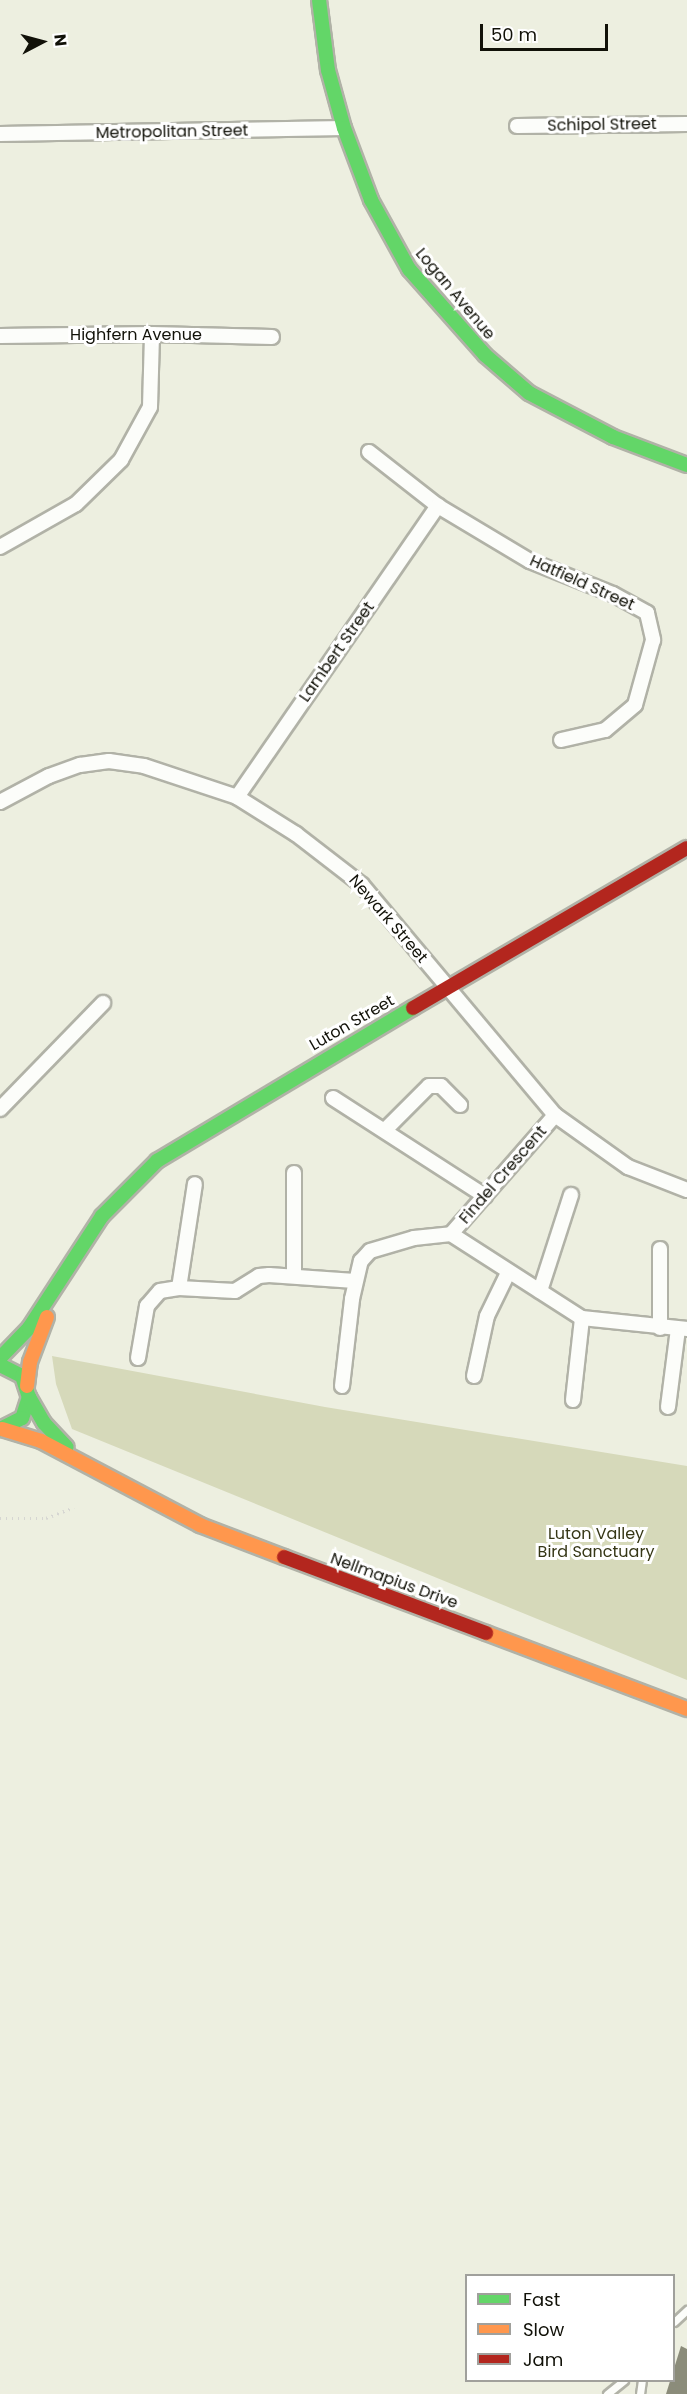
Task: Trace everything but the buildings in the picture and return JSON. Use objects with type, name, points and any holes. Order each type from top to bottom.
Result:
[{"type":"street","name":"Logan Avenue","points":[[319,0],[328,70],[344,128],[371,200],[404,260],[444,313],[484,355],[529,393],[569,416],[687,465]]},
{"type":"street","name":"Schipol Street","points":[[517,126],[687,124]]},
{"type":"street","name":"Metropolitan Street","points":[[0,134],[344,128]]},
{"type":"street","name":"Highfern Avenue","points":[[0,336],[152,334],[273,337]]},
{"type":"street","points":[[0,547],[76,504],[100,484],[121,460],[150,407],[152,334]]},
{"type":"street","name":"Hatfield Street","points":[[369,452],[438,506],[530,561],[621,597],[647,613],[653,640],[634,705],[605,730],[561,740]]},
{"type":"street","name":"Lambert Street","points":[[237,797],[438,506]]},
{"type":"street","name":"Newark Street","points":[[0,802],[49,776],[80,765],[109,761],[144,766],[237,797],[296,834],[362,885],[555,1115],[627,1167],[687,1190]]},
{"type":"street","name":"Luton Street","points":[[0,1358],[29,1328],[113,1204],[172,1150],[687,848]]},
{"type":"street","points":[[0,1109],[103,1003]]},
{"type":"street","points":[[385,1130],[429,1086],[441,1086],[460,1105]]},
{"type":"street","points":[[333,1098],[485,1196]]},
{"type":"street","name":"Findel Crescent","points":[[451,1234],[555,1115]]},
{"type":"street","points":[[294,1173],[294,1275]]},
{"type":"street","points":[[179,1288],[195,1184]]},
{"type":"street","points":[[540,1292],[571,1196]]},
{"type":"street","points":[[342,1386],[355,1281],[361,1261],[370,1251],[414,1238],[451,1234],[508,1273],[582,1318],[682,1329],[668,1407]]},
{"type":"street","points":[[660,1249],[660,1328]]},
{"type":"street","name":"Luton Street","points":[[28,1391],[30,1362],[39,1334],[69,1268]]},
{"type":"street","points":[[474,1376],[487,1316],[508,1273]]},
{"type":"street","points":[[138,1358],[147,1306],[157,1293],[179,1288],[229,1292],[259,1276],[294,1275],[355,1281]]},
{"type":"street","points":[[573,1400],[582,1318]]},
{"type":"street","name":"Nellmapius Drive","points":[[0,1365],[13,1369],[52,1433],[95,1473]]},
{"type":"street","points":[[1,1429],[21,1418],[28,1391]]},
{"type":"street","name":"Nellmapius Drive","points":[[1,1429],[41,1441],[95,1473],[200,1525],[687,1709]]},
{"type":"lane","points":[[675,2321],[687,2310]]},
{"type":"lane","points":[[607,2394],[622,2382]]},
{"type":"path","points":[[0,1518],[46,1518],[74,1507]]},
{"type":"green space","name":"Luton Valley Bird Sanctuary","points":[[52,1356],[325,1407],[687,1466],[687,1680],[72,1429],[56,1384]]},
{"type":"traffic: fast","points":[[319,0],[328,70],[344,128],[371,200],[409,269],[485,355],[529,393],[613,437],[687,465]]},
{"type":"traffic: fast","points":[[0,1358],[29,1328],[102,1216],[157,1161],[413,1008]]},
{"type":"traffic: fast","points":[[0,1365],[22,1376],[29,1397],[22,1418],[0,1429]]},
{"type":"traffic: fast","points":[[29,1397],[44,1423],[66,1447]]},
{"type":"traffic: slow","points":[[27,1386],[30,1362],[47,1317]]},
{"type":"traffic: slow","points":[[2,1429],[41,1441],[200,1525],[284,1557]]},
{"type":"traffic: slow","points":[[486,1633],[687,1709]]},
{"type":"traffic: jam","points":[[413,1008],[687,848]]},
{"type":"traffic: jam","points":[[284,1557],[486,1633]]}]
